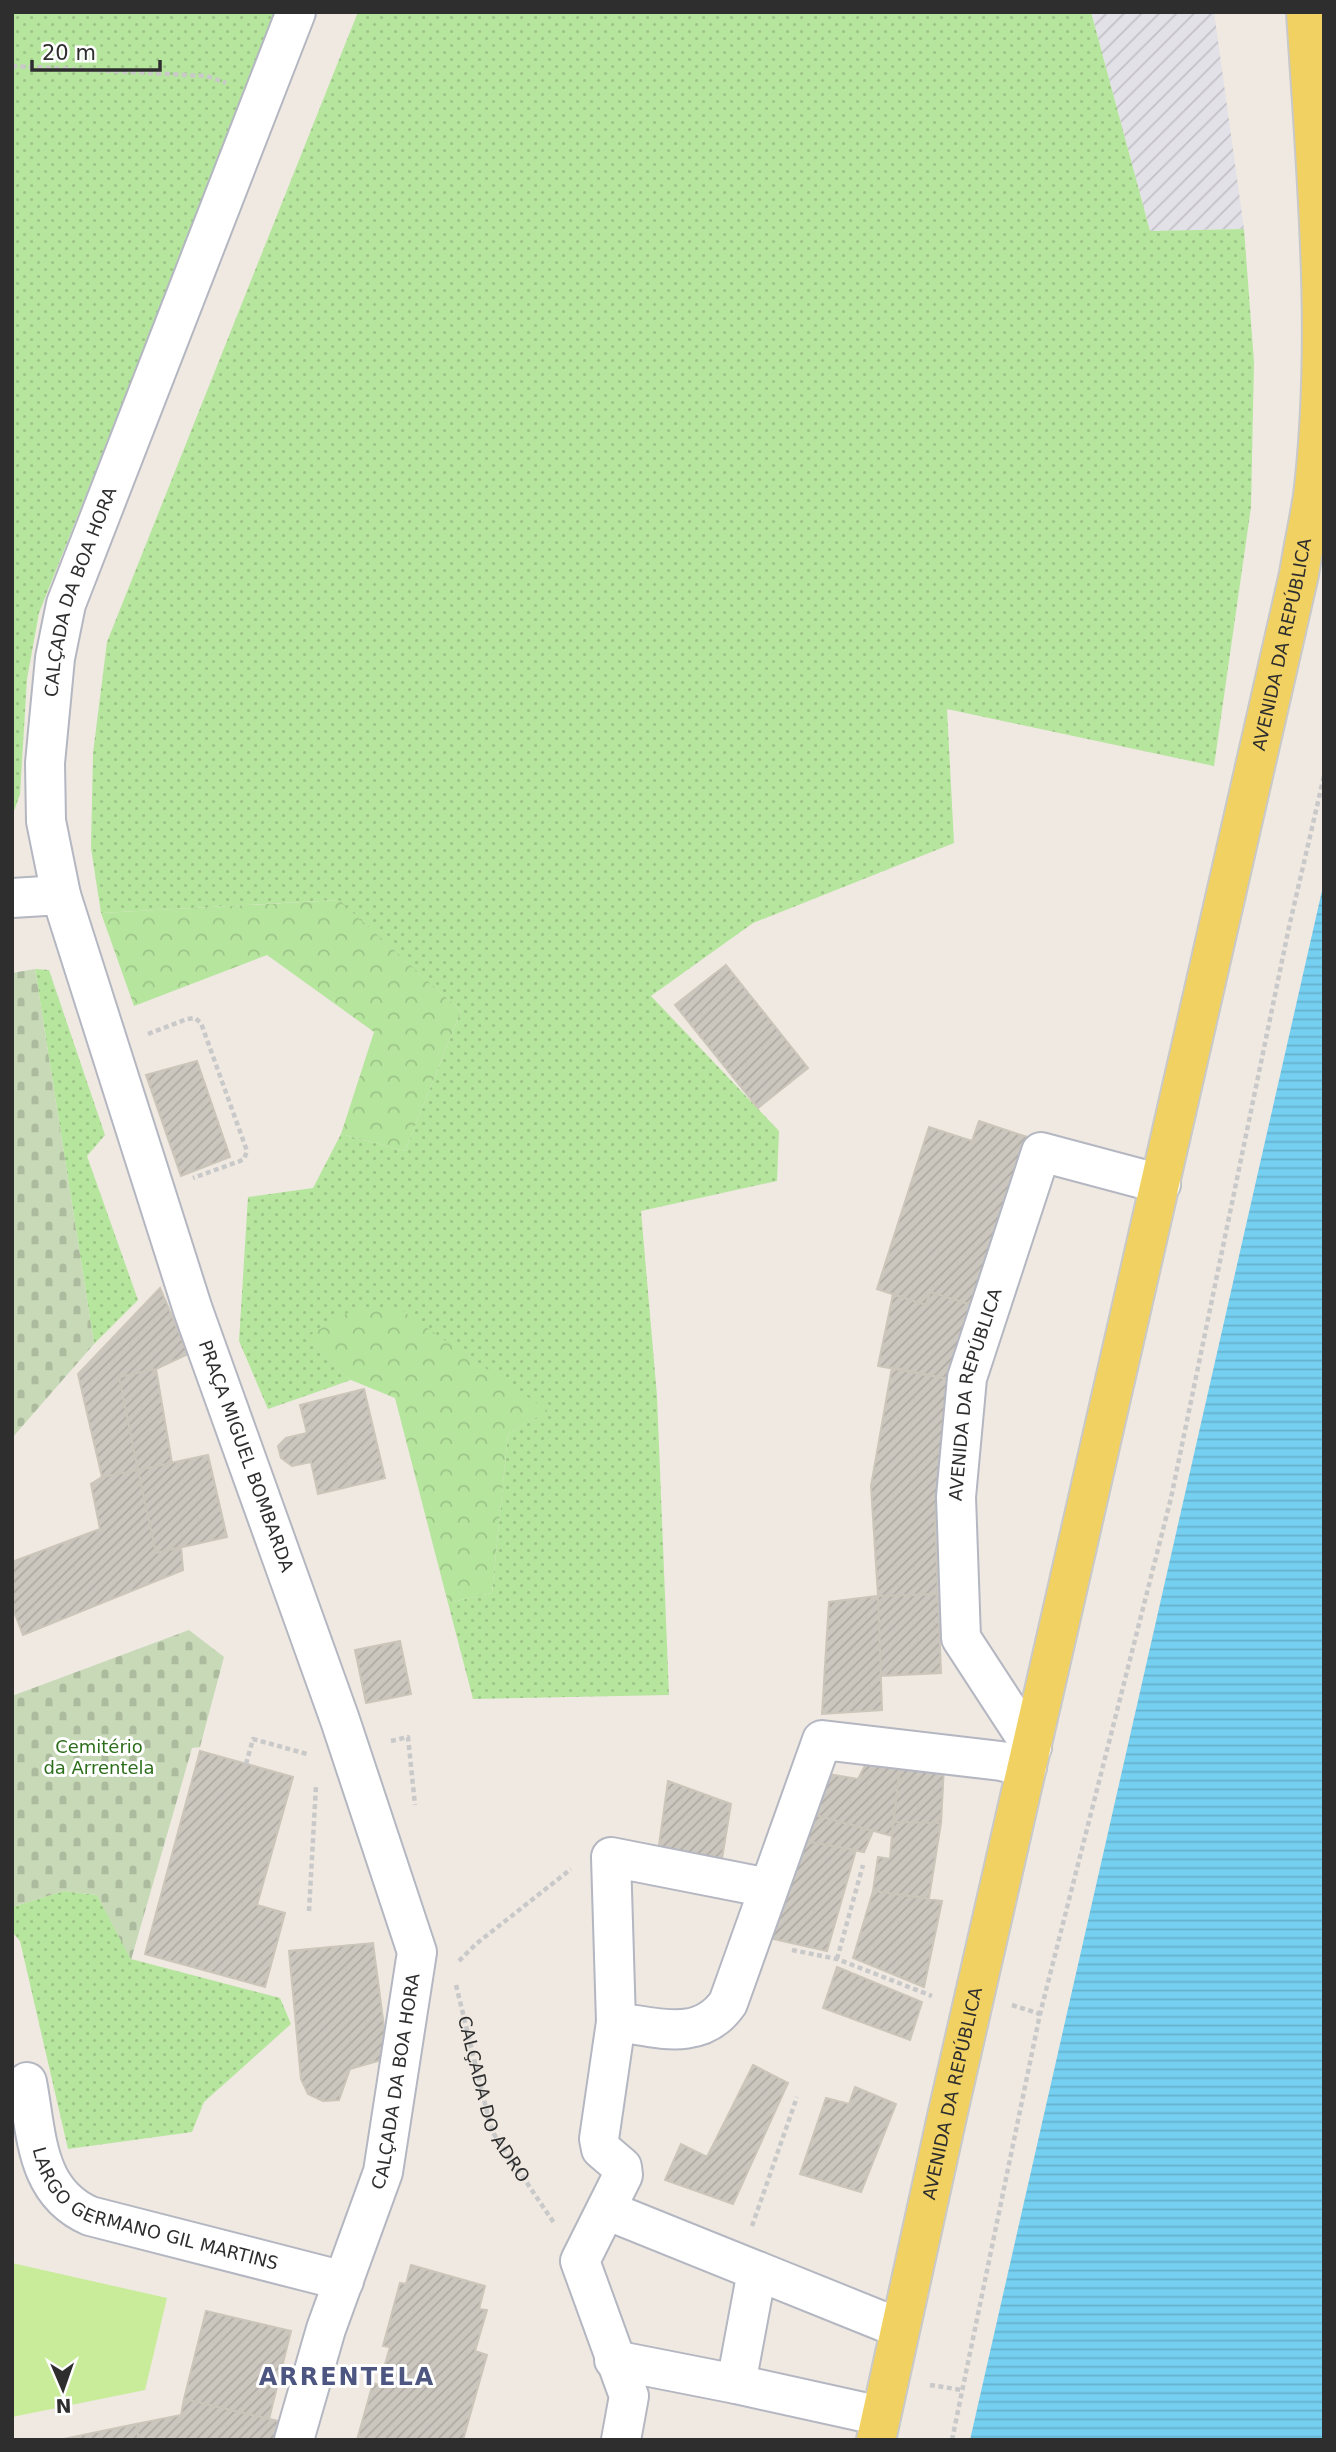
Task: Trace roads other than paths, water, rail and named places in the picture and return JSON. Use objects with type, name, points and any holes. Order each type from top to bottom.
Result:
[{"type":"main road","name":"AVENIDA DA REPÚBLICA","points":[[878,2428],[1282,651],[1313,495],[1321,370],[1320,264],[1307,12]]},
{"type":"street","name":"CALÇADA DA BOA HORA","points":[[156,1191],[61,895],[46,821],[46,763],[54,658],[66,604],[296,12]]},
{"type":"street","points":[[12,898],[61,895]]},
{"type":"street","name":"AVENIDA DA REPÚBLICA","points":[[1029,1757],[961,1638],[957,1497],[967,1378],[1041,1152],[1161,1184]]},
{"type":"street","name":"PRAÇA MIGUEL BOMBARDA","points":[[156,1191],[193,1310],[340,1720]]},
{"type":"street","name":"CALÇADA DA BOA HORA","points":[[294,2440],[326,2329],[383,2172],[417,1952],[340,1720]]},
{"type":"street","points":[[616,2022],[684,2031],[695,2029],[720,2014],[728,2003],[822,1740],[1001,1761],[1029,1757]]},
{"type":"street","points":[[621,2440],[629,2402],[580,2261],[623,2170],[601,2149],[599,2139],[616,2022],[611,1857],[768,1888]]},
{"type":"street","name":"LARGO GERMANO GIL MARTINS","points":[[27,2082],[43,2169],[51,2185],[72,2208],[90,2216],[344,2281]]},
{"type":"street","points":[[606,2210],[899,2328]]},
{"type":"street","points":[[736,2384],[748,2267]]},
{"type":"street","points":[[614,2360],[736,2384],[878,2428]]},
{"type":"water","points":[[1324,882],[1324,2440],[970,2440]]},
{"type":"district","name":"ARRENTELA","points":[[347,2377]]},
{"type":"park label","name":"Cemitério da Arrentela","points":[[99,1757]]}]
